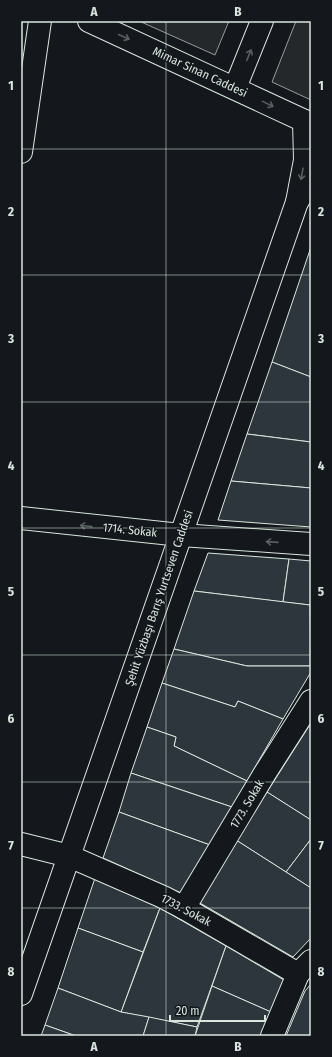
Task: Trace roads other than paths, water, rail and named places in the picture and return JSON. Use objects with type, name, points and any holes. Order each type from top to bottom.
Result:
[{"type":"street","points":[[21,152],[40,21]]},
{"type":"street","name":"Mimar Sinan Caddesi","points":[[89,21],[308,123]]},
{"type":"street","points":[[235,88],[262,21]]},
{"type":"street","name":"Şehit Yüzbaşı Barış Yurtseven Caddesi","points":[[21,994],[297,202],[305,160],[308,123]]},
{"type":"street","name":"Şehit Yüzbaşı Barış Yurtseven Caddesi","points":[[297,202],[311,181]]},
{"type":"street","name":"1714. Sokak","points":[[21,518],[181,535],[311,544]]},
{"type":"street","name":"1773. Sokak","points":[[184,908],[265,773],[311,701]]},
{"type":"street","name":"1733. Sokak","points":[[21,844],[69,856],[97,867],[184,908],[304,968]]},
{"type":"street","points":[[272,1036],[304,968]]}]
